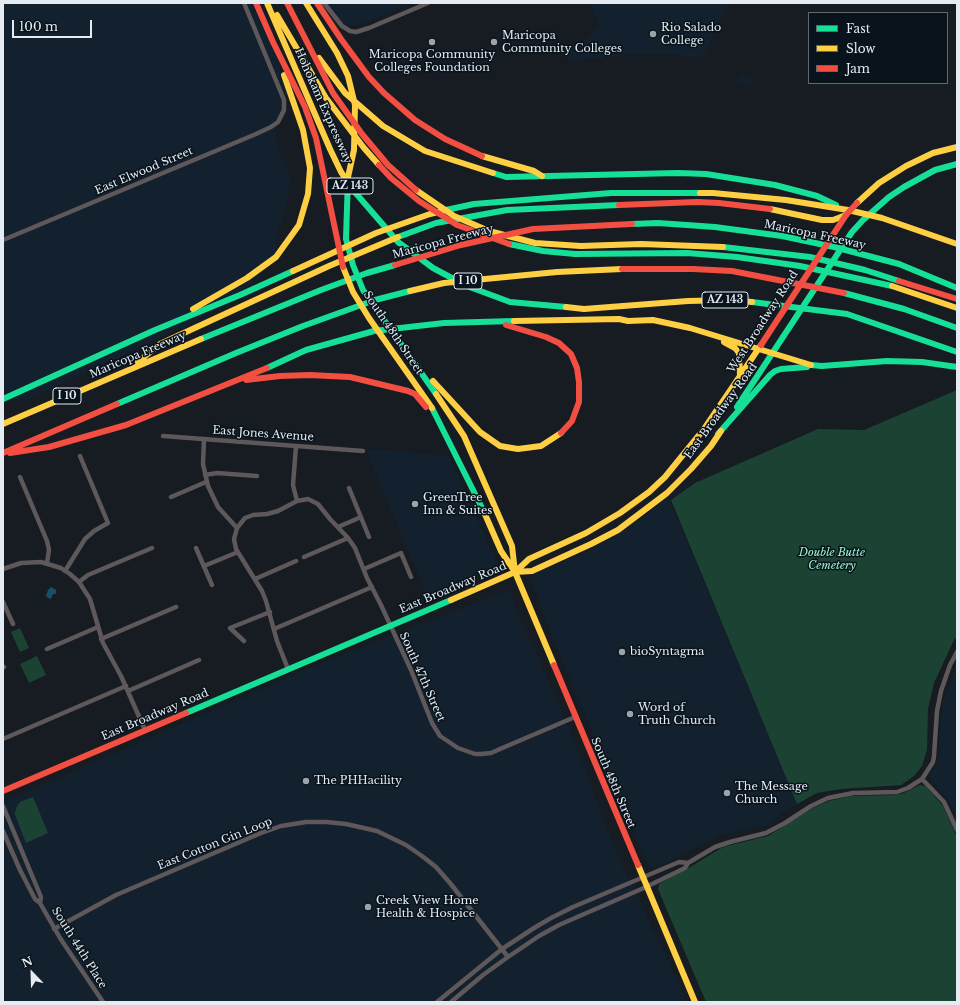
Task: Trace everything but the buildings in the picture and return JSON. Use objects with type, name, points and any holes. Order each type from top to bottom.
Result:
[{"type":"main road","name":"South 48th Street","points":[[256,3],[273,42],[305,107],[314,132],[319,148],[343,268],[353,292],[369,318],[435,412],[484,512],[501,551],[515,572],[695,1002]]},
{"type":"main road","points":[[269,3],[326,98],[364,148],[391,178],[419,201],[457,225],[509,244],[542,251],[575,254],[687,253],[737,257],[800,266],[887,284],[957,308]]},
{"type":"main road","name":"Hohokam Expressway","points":[[269,3],[341,172],[357,196],[398,242],[433,268],[467,286],[510,302],[584,309],[688,301],[731,300],[847,314],[957,352]]},
{"type":"main road","name":"Hohokam Expressway","points":[[287,3],[302,33]]},
{"type":"main road","name":"South 48th Street","points":[[306,3],[337,53],[348,76],[355,105],[354,150],[347,182],[346,239],[362,290],[446,406],[464,436],[512,546],[515,572]]},
{"type":"main road","points":[[317,3],[341,39],[384,94],[415,120],[445,139],[482,156],[534,171],[542,176]]},
{"type":"main road","points":[[302,33],[345,93],[383,126],[425,151],[506,177],[678,173],[706,174],[775,185],[818,196],[847,212]]},
{"type":"main road","points":[[302,33],[333,93],[362,134],[388,165],[418,192],[454,216],[489,231],[535,243],[581,246],[641,244],[736,248],[810,257],[865,270],[957,299]]},
{"type":"main road","points":[[155,330],[247,278],[276,257],[299,225],[308,194],[310,168],[303,130],[273,42]]},
{"type":"main road","name":"West Broadway Road","points":[[515,572],[529,559],[603,524],[649,492],[666,477],[704,429],[847,212],[865,195],[894,174],[919,159],[957,147]]},
{"type":"main road","name":"East Broadway Road","points":[[3,791],[515,572],[532,571],[618,530],[643,512],[691,469],[718,434],[773,354],[852,232],[875,208],[904,187],[935,170],[957,164]]},
{"type":"main road","points":[[3,399],[155,330],[240,295],[376,233],[430,214],[474,204],[611,193],[713,193],[786,200],[882,218],[957,244]]},
{"type":"main road","points":[[132,368],[160,344],[259,298],[403,235],[436,223],[507,210],[697,202],[768,209],[822,220],[833,220],[847,212]]},
{"type":"main road","name":"Maricopa Freeway","points":[[3,424],[132,368],[314,293],[367,273],[461,244],[533,229],[658,223],[715,227],[782,236],[834,247],[899,264],[957,288]]},
{"type":"main road","name":"I 10","points":[[3,453],[236,353],[304,326],[376,300],[444,283],[557,272],[606,269],[693,269],[732,271],[838,291],[898,308],[957,328]]},
{"type":"main road","points":[[3,453],[49,447],[126,425],[233,382],[306,350],[374,331],[444,323],[619,319],[628,321],[653,320],[690,328],[758,348],[800,363],[822,366]]},
{"type":"main road","points":[[405,349],[480,432],[500,446],[518,449],[541,446],[560,434],[572,421],[579,402],[577,368],[571,354],[559,343],[546,337],[497,322]]},
{"type":"main road","points":[[713,335],[735,348],[739,353],[740,376]]},
{"type":"main road","points":[[718,434],[766,379],[775,371],[782,369],[886,360],[922,362],[957,367]]},
{"type":"main road","points":[[233,382],[280,376],[330,375],[350,377],[408,391],[415,394],[428,410],[435,412]]},
{"type":"street","name":"East Elwood Street","points":[[3,240],[271,127],[278,122],[284,110],[282,93],[244,3]]},
{"type":"street","points":[[324,3],[339,23],[350,31],[356,32],[428,3]]},
{"type":"street","name":"East Jones Avenue","points":[[163,436],[363,451]]},
{"type":"street","points":[[204,439],[202,459],[206,482],[218,507],[237,528]]},
{"type":"street","points":[[288,669],[279,647],[270,612],[264,596],[238,552],[234,539],[240,522],[248,517],[278,511],[297,501],[293,485],[296,446]]},
{"type":"street","points":[[65,570],[85,539],[94,531],[108,523],[80,456]]},
{"type":"street","points":[[205,475],[217,473],[257,476]]},
{"type":"street","points":[[20,477],[47,541],[47,563]]},
{"type":"street","points":[[171,497],[206,482]]},
{"type":"street","points":[[349,488],[369,537]]},
{"type":"street","name":"South 47th Street","points":[[297,501],[308,499],[316,502],[348,538],[357,552],[435,728],[444,740],[458,748],[475,754],[491,753],[575,717]]},
{"type":"street","points":[[338,527],[361,517]]},
{"type":"street","points":[[304,557],[348,538]]},
{"type":"street","points":[[79,582],[88,575],[152,548]]},
{"type":"street","points":[[196,548],[212,585]]},
{"type":"street","points":[[204,566],[238,552]]},
{"type":"street","points":[[364,568],[401,553],[411,577]]},
{"type":"street","points":[[255,579],[296,561]]},
{"type":"street","points":[[3,570],[25,562],[47,563],[65,570],[79,582],[90,599],[101,639],[127,689],[145,730]]},
{"type":"street","points":[[274,629],[372,587]]},
{"type":"street","points":[[3,602],[13,624]]},
{"type":"street","points":[[101,639],[176,606]]},
{"type":"street","points":[[244,641],[230,628],[270,612]]},
{"type":"street","points":[[47,649],[98,627]]},
{"type":"street","points":[[451,1002],[483,975],[533,940],[559,925],[646,887],[685,868],[688,863],[722,844],[766,833],[785,823],[811,806],[836,796],[853,793],[896,792],[908,788],[922,779],[931,766],[934,756],[938,706],[941,691],[948,670],[957,652]]},
{"type":"street","points":[[3,739],[199,660]]},
{"type":"street","points":[[922,779],[944,802],[957,830]]},
{"type":"street","name":"South 44th Place","points":[[3,806],[41,897],[40,903]]},
{"type":"street","name":"East Cotton Gin Loop","points":[[54,929],[116,895],[261,832],[281,826],[306,822],[326,822],[346,824],[377,831],[406,845],[422,856],[436,867],[450,883],[508,957]]},
{"type":"street","name":"South 44th Place","points":[[3,831],[20,870],[35,899],[40,903],[54,929],[103,1002]]},
{"type":"street","points":[[437,1002],[502,949],[551,918],[573,907],[679,862],[688,863]]},
{"type":"shaded area","points":[[3,3],[252,3],[275,55],[289,92],[275,135],[278,150],[291,178],[286,205],[277,235],[275,256],[259,277],[232,299],[193,323],[27,400],[3,402]]},
{"type":"shaded area","points":[[322,3],[413,3],[360,25],[348,26],[334,18]]},
{"type":"shaded area","name":"Rio Salado College","points":[[590,3],[729,3],[703,57],[639,54],[569,61],[565,48],[590,38],[594,30],[599,26]]},
{"type":"shaded area","points":[[739,75],[754,80],[752,87],[737,82]]},
{"type":"shaded area","points":[[365,448],[449,456],[497,563],[493,569],[428,598]]},
{"type":"shaded area","points":[[668,496],[797,804],[766,825],[719,836],[657,867],[648,865],[551,634],[531,580],[534,574],[586,552],[619,533],[643,517]]},
{"type":"shaded area","points":[[507,590],[512,594],[518,615],[536,651],[569,729],[624,869],[642,904],[652,930],[659,939],[686,1002],[3,1002],[3,802],[316,665]]},
{"type":"shaded area","points":[[957,663],[957,817],[946,797],[929,777],[936,764],[939,752],[942,704]]},
{"type":"green space","name":"Double Butte Cemetery","points":[[957,390],[957,636],[934,683],[928,709],[927,750],[922,766],[914,776],[901,785],[841,789],[817,793],[797,804],[671,500],[695,483],[818,429],[864,430]]},
{"type":"green space","points":[[20,628],[29,648],[20,652],[11,632]]},
{"type":"green space","points":[[37,656],[46,675],[29,683],[20,664]]},
{"type":"green space","points":[[920,785],[925,786],[943,806],[957,837],[957,1002],[706,1002],[658,889],[659,884],[723,847],[768,836],[813,808],[829,801],[851,796],[896,795],[904,793]]},
{"type":"green space","points":[[33,797],[48,833],[26,843],[14,812],[16,811],[16,808],[20,802]]},
{"type":"water","points":[[51,587],[56,590],[56,594],[53,594],[51,599],[46,596]]},
{"type":"traffic: fast","points":[[737,407],[852,232],[889,197],[904,187],[935,170],[957,164]]},
{"type":"traffic: fast","points":[[493,173],[506,177],[678,173],[706,174],[775,185],[817,196],[836,205]]},
{"type":"traffic: fast","points":[[348,177],[346,239],[353,265],[363,290],[436,394]]},
{"type":"traffic: fast","points":[[353,190],[398,242],[433,268],[467,286],[510,302],[566,307]]},
{"type":"traffic: fast","points":[[446,210],[474,204],[611,193],[700,193]]},
{"type":"traffic: fast","points":[[398,237],[436,223],[507,210],[619,205]]},
{"type":"traffic: fast","points":[[632,224],[658,223],[715,227],[782,236],[834,247],[899,264],[957,288]]},
{"type":"traffic: fast","points":[[509,244],[543,251],[575,254],[687,253],[737,257],[800,266],[892,286]]},
{"type":"traffic: fast","points":[[723,247],[810,257],[865,270],[899,281]]},
{"type":"traffic: fast","points":[[201,339],[321,290],[367,273],[395,265]]},
{"type":"traffic: fast","points":[[3,399],[155,330],[240,295],[293,271]]},
{"type":"traffic: fast","points":[[117,404],[303,326],[375,300],[410,291]]},
{"type":"traffic: fast","points":[[844,293],[904,309],[957,328]]},
{"type":"traffic: fast","points":[[752,302],[847,314],[957,352]]},
{"type":"traffic: fast","points":[[267,368],[306,350],[374,331],[444,323],[514,321]]},
{"type":"traffic: fast","points":[[811,365],[822,366],[887,361],[922,362],[957,367]]},
{"type":"traffic: fast","points":[[718,434],[775,371],[781,369],[807,367]]},
{"type":"traffic: fast","points":[[432,408],[484,512]]},
{"type":"traffic: fast","points":[[186,713],[451,600]]},
{"type":"traffic: slow","points":[[267,3],[330,149],[341,172],[353,190]]},
{"type":"traffic: slow","points":[[306,3],[337,53],[348,76],[355,105],[354,150],[348,177]]},
{"type":"traffic: slow","points":[[277,15],[326,98],[364,148],[379,165]]},
{"type":"traffic: slow","points":[[319,58],[345,93],[383,126],[425,151],[493,173]]},
{"type":"traffic: slow","points":[[193,309],[247,278],[276,257],[299,225],[308,194],[310,168],[303,130],[284,75]]},
{"type":"traffic: slow","points":[[857,203],[879,183],[906,166],[933,153],[957,147]]},
{"type":"traffic: slow","points":[[482,156],[534,171],[542,176]]},
{"type":"traffic: slow","points":[[416,190],[454,216],[489,231],[535,243],[581,246],[641,244],[723,247]]},
{"type":"traffic: slow","points":[[700,193],[786,200],[848,210],[882,218],[957,244]]},
{"type":"traffic: slow","points":[[770,209],[822,220],[833,220],[846,215]]},
{"type":"traffic: slow","points":[[293,271],[376,233],[446,210]]},
{"type":"traffic: slow","points":[[138,362],[160,344],[329,266],[398,237]]},
{"type":"traffic: slow","points":[[343,267],[353,292],[369,318],[432,408]]},
{"type":"traffic: slow","points":[[410,291],[444,283],[557,272],[622,269]]},
{"type":"traffic: slow","points":[[892,286],[957,308]]},
{"type":"traffic: slow","points":[[566,307],[584,309],[688,301],[731,300],[752,302]]},
{"type":"traffic: slow","points":[[514,321],[619,319],[628,321],[653,320],[690,328],[811,365]]},
{"type":"traffic: slow","points":[[3,424],[201,339]]},
{"type":"traffic: slow","points":[[724,342],[735,348],[739,353],[740,376]]},
{"type":"traffic: slow","points":[[515,572],[529,559],[586,533],[620,513],[649,492],[665,477],[704,429],[761,345]]},
{"type":"traffic: slow","points":[[433,381],[480,432],[500,446],[518,449],[541,446],[561,433]]},
{"type":"traffic: slow","points":[[436,394],[464,436],[512,546],[515,572]]},
{"type":"traffic: slow","points":[[451,600],[515,572],[532,571],[618,530],[667,493],[691,469],[711,446],[721,431]]},
{"type":"traffic: slow","points":[[484,512],[501,551],[515,572],[554,665]]},
{"type":"traffic: slow","points":[[638,865],[695,1002]]},
{"type":"traffic: jam","points":[[256,3],[273,42],[305,107],[316,138],[343,267]]},
{"type":"traffic: jam","points":[[287,3],[333,93],[362,134],[388,165],[416,190]]},
{"type":"traffic: jam","points":[[317,3],[369,77],[384,93],[415,120],[445,139],[482,156]]},
{"type":"traffic: jam","points":[[379,165],[391,178],[419,201],[457,225],[509,244]]},
{"type":"traffic: jam","points":[[619,205],[697,202],[770,209]]},
{"type":"traffic: jam","points":[[761,345],[846,215],[857,203]]},
{"type":"traffic: jam","points":[[395,265],[461,245],[533,229],[632,224]]},
{"type":"traffic: jam","points":[[622,269],[693,269],[732,271],[844,293]]},
{"type":"traffic: jam","points":[[899,281],[957,299]]},
{"type":"traffic: jam","points":[[506,325],[546,337],[559,343],[571,354],[577,368],[579,402],[572,421],[561,433]]},
{"type":"traffic: jam","points":[[10,453],[49,447],[126,425],[267,368]]},
{"type":"traffic: jam","points":[[246,380],[280,376],[310,375],[350,377],[408,391],[415,394],[426,407]]},
{"type":"traffic: jam","points":[[3,453],[117,404]]},
{"type":"traffic: jam","points":[[554,665],[638,865]]},
{"type":"traffic: jam","points":[[3,791],[186,713]]},
{"type":"place","name":"Rio Salado College","points":[[653,34]]},
{"type":"place","name":"Maricopa Community Colleges Foundation","points":[[432,42]]},
{"type":"place","name":"Maricopa Community Colleges","points":[[494,42]]},
{"type":"place","name":"GreenTree Inn & Suites","points":[[415,504]]},
{"type":"place","name":"bioSyntagma","points":[[622,652]]},
{"type":"place","name":"Word of Truth Church","points":[[630,714]]},
{"type":"place","name":"The PHHacility","points":[[306,781]]},
{"type":"place","name":"The Message Church","points":[[727,793]]},
{"type":"place","name":"Creek View Home Health & Hospice","points":[[368,907]]}]
